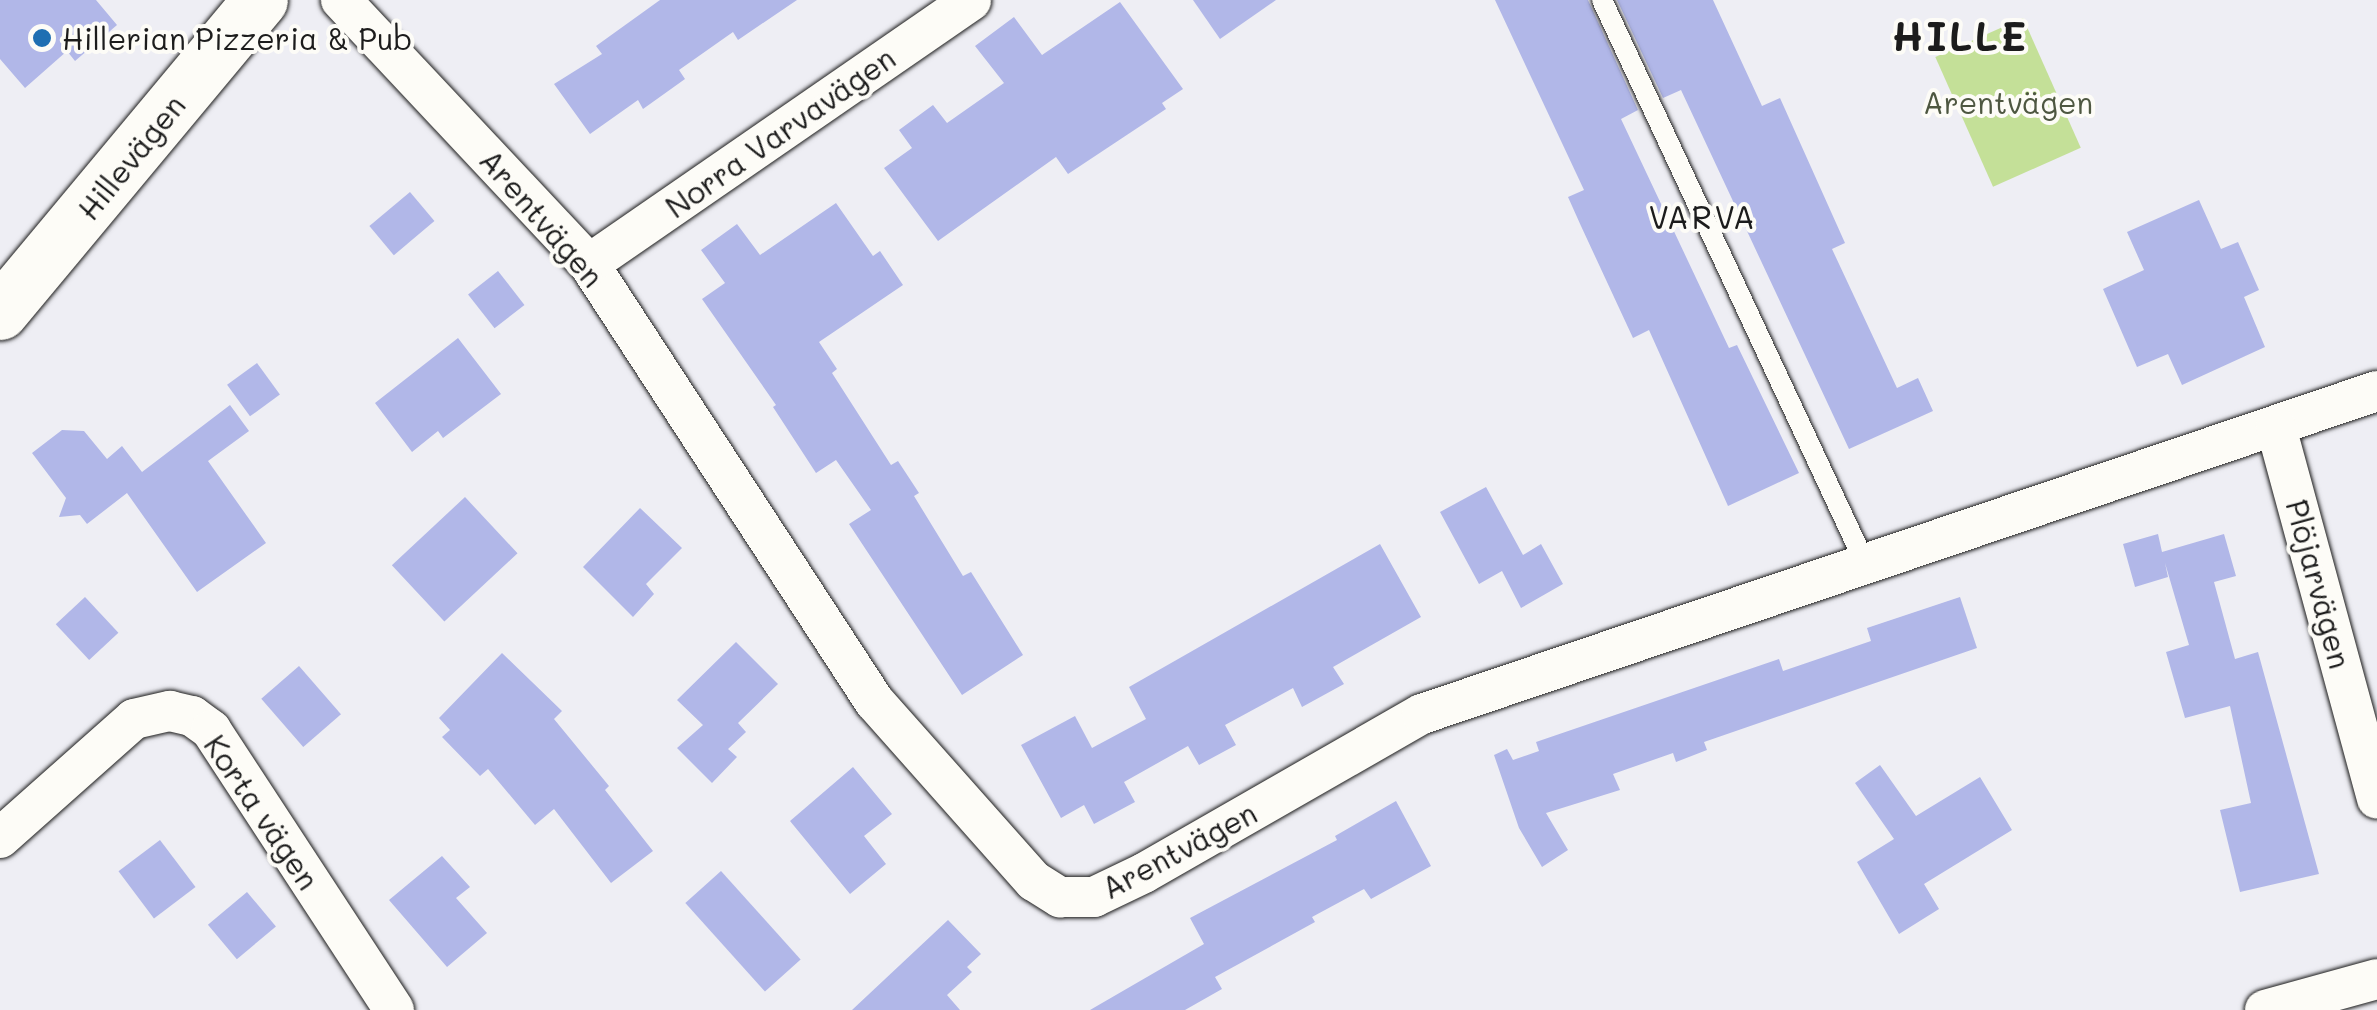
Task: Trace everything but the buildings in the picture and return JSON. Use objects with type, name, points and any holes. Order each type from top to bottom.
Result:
[{"type":"street","name":"Hillevägen","points":[[0,312],[260,0]]},
{"type":"street","name":"Arentvägen","points":[[341,0],[588,264],[874,701],[1034,881],[1060,897],[1094,897],[1144,873],[1422,714],[2377,392]]},
{"type":"street","name":"Norra Varvavägen","points":[[588,264],[971,0]]},
{"type":"street","name":"Plöjarvägen","points":[[2276,428],[2377,799]]},
{"type":"street","name":"Korta vägen","points":[[0,838],[134,719],[170,711],[192,716],[211,730],[394,1010]]},
{"type":"street","points":[[2265,1010],[2377,978]]},
{"type":"lane","points":[[1602,0],[1865,563]]},
{"type":"green space","name":"Arentvägen","points":[[2023,18],[2081,148],[1993,187],[1935,57]]},
{"type":"place","name":"Hillerian Pizzeria & Pub","points":[[42,38]]},
{"type":"district","name":"HILLE","points":[[1960,35]]},
{"type":"district","name":"VARVA","points":[[1703,216]]}]
